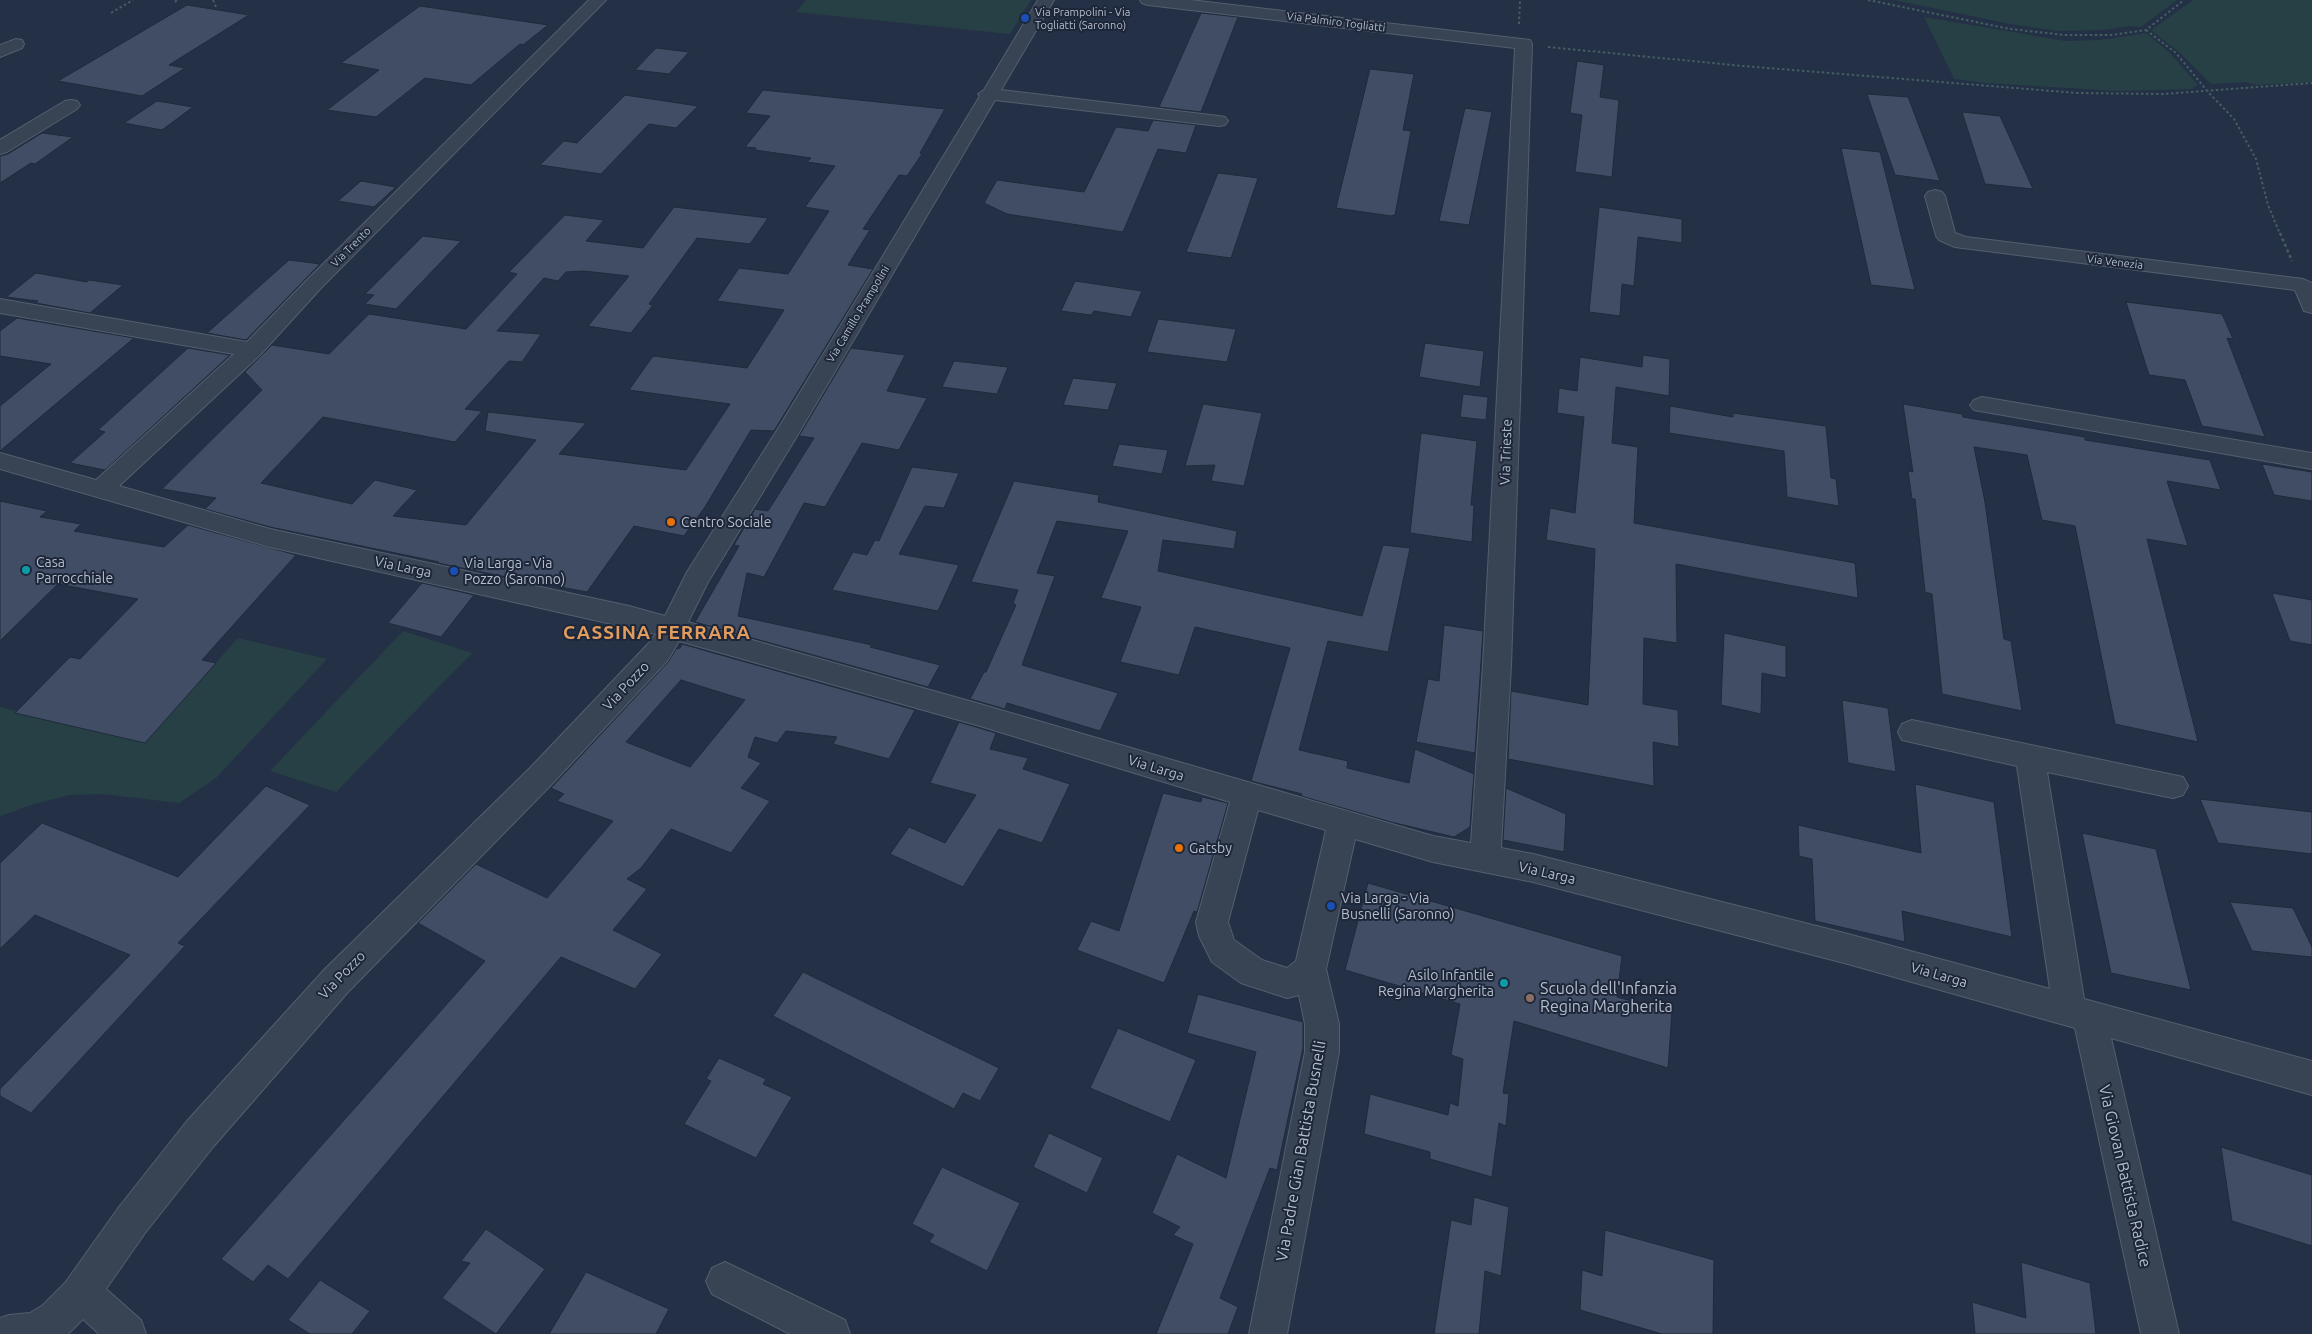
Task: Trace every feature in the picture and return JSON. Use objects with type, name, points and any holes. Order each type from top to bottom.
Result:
[{"type":"street","name":"Via Trento","points":[[100,490],[252,350],[321,277],[598,0]]},
{"type":"street","name":"Via Camillo Prampolini","points":[[672,628],[696,579],[786,436],[987,94],[1046,0]]},
{"type":"street","name":"Via Palmiro Togliatti","points":[[1148,0],[1524,44]]},
{"type":"street","points":[[0,52],[16,44]]},
{"type":"street","name":"Via Trieste","points":[[1485,860],[1497,655],[1524,44]]},
{"type":"street","points":[[987,94],[1219,121]]},
{"type":"street","points":[[0,148],[71,105]]},
{"type":"street","name":"Via Venezia","points":[[1935,196],[1946,236],[1962,243],[2303,285]]},
{"type":"street","points":[[2303,285],[2312,306]]},
{"type":"street","points":[[0,306],[252,350]]},
{"type":"street","points":[[1982,405],[2312,460]]},
{"type":"street","name":"Via Larga","points":[[0,461],[270,538],[620,614],[980,715],[1433,849],[1533,868],[1848,949],[2312,1078]]},
{"type":"street","name":"Via Pozzo","points":[[7,1334],[35,1332],[57,1319],[78,1296],[132,1220],[200,1134],[336,981],[541,776],[658,652],[672,628]]},
{"type":"street","points":[[1912,732],[2173,786]]},
{"type":"street","name":"Via Giovan Battista Radice","points":[[2030,756],[2079,1014],[2160,1334]]},
{"type":"street","points":[[1246,795],[1212,922],[1215,936],[1223,951],[1260,975],[1287,983],[1300,979],[1310,969]]},
{"type":"street","name":"Via Padre Gian Battista Busnelli","points":[[1268,1334],[1322,1052],[1322,1024],[1310,969],[1343,823]]},
{"type":"street","points":[[725,1281],[831,1334]]},
{"type":"street","points":[[78,1296],[96,1305],[127,1334]]},
{"type":"street","points":[[0,1332],[7,1334]]},
{"type":"path","points":[[111,13],[133,0]]},
{"type":"path","points":[[213,0],[216,6]]},
{"type":"path","points":[[1868,0],[2010,28],[2065,36],[2146,30],[2184,0]]},
{"type":"path","points":[[2146,30],[2176,53],[2208,92],[2234,118],[2256,159],[2268,205],[2303,285]]},
{"type":"path","points":[[1524,44],[1643,58],[2036,90],[2121,95],[2208,92],[2312,83]]},
{"type":"green space","points":[[806,0],[1031,0],[1010,34],[796,12]]},
{"type":"green space","points":[[1894,0],[2177,0],[2141,27],[2129,26],[2102,30],[2059,31],[2010,24]]},
{"type":"green space","points":[[2193,0],[2312,0],[2312,82],[2256,85],[2246,82],[2211,84],[2180,53],[2151,30]]},
{"type":"green space","points":[[1924,17],[2065,41],[2100,40],[2146,33],[2170,53],[2198,85],[2191,89],[2117,91],[1987,83],[1954,79]]},
{"type":"green space","points":[[403,631],[472,653],[336,792],[270,771]]},
{"type":"green space","points":[[238,638],[327,659],[216,778],[179,803],[102,794],[70,795],[34,804],[0,816],[0,707],[145,743]]},
{"type":"building","points":[[187,5],[249,15],[169,65],[185,68],[142,96],[58,81]]},
{"type":"building","points":[[420,6],[548,25],[523,45],[520,44],[471,85],[425,78],[376,117],[327,110],[379,70],[341,63]]},
{"type":"building","points":[[1201,13],[1238,17],[1201,112],[1159,107]]},
{"type":"building","points":[[656,48],[689,52],[669,74],[635,70]]},
{"type":"building","points":[[1577,61],[1604,65],[1600,97],[1619,100],[1612,177],[1575,172],[1582,115],[1570,113]]},
{"type":"building","points":[[1370,69],[1414,74],[1403,130],[1411,131],[1395,215],[1391,216],[1336,208]]},
{"type":"building","points":[[763,90],[945,109],[920,153],[922,154],[907,176],[899,175],[863,229],[870,230],[848,265],[873,269],[774,431],[751,430],[705,507],[684,536],[634,526],[587,592],[491,574],[270,527],[205,509],[216,498],[162,489],[262,390],[245,372],[272,345],[329,354],[369,314],[466,329],[517,274],[509,272],[565,215],[604,220],[586,241],[643,248],[674,207],[768,218],[750,244],[697,238],[649,304],[653,305],[631,333],[588,326],[629,276],[584,271],[566,272],[558,281],[544,278],[497,331],[541,334],[522,362],[509,361],[465,409],[482,411],[455,442],[323,417],[261,483],[352,504],[375,480],[417,490],[393,516],[466,525],[536,440],[485,431],[488,412],[586,423],[559,454],[686,470],[730,404],[629,390],[653,356],[747,368],[784,310],[717,301],[739,268],[788,274],[829,211],[805,207],[835,166],[807,162],[811,158],[745,147],[770,116],[746,113]]},
{"type":"building","points":[[1867,94],[1908,97],[1940,181],[1895,175]]},
{"type":"building","points":[[625,95],[698,106],[676,128],[649,124],[601,174],[540,165],[564,141],[577,143]]},
{"type":"building","points":[[157,101],[193,107],[162,130],[124,123]]},
{"type":"building","points":[[1465,108],[1492,112],[1469,225],[1439,221]]},
{"type":"building","points":[[1962,112],[2000,116],[2033,189],[1985,184]]},
{"type":"building","points":[[1153,120],[1196,125],[1186,153],[1158,149],[1123,232],[1007,214],[984,203],[997,180],[1084,192],[1116,127],[1148,131]]},
{"type":"building","points":[[42,133],[73,137],[35,164],[31,163],[0,183],[0,156],[8,154]]},
{"type":"building","points":[[1841,148],[1880,152],[1915,290],[1871,285]]},
{"type":"building","points":[[1218,173],[1258,178],[1231,258],[1186,252]]},
{"type":"building","points":[[361,181],[396,187],[374,207],[338,201]]},
{"type":"building","points":[[1599,207],[1682,219],[1682,243],[1638,237],[1634,286],[1622,284],[1620,316],[1589,312]]},
{"type":"building","points":[[423,236],[461,241],[396,309],[365,304],[374,295],[365,294]]},
{"type":"building","points":[[289,260],[320,264],[246,340],[207,333]]},
{"type":"building","points":[[36,273],[87,282],[89,280],[123,285],[90,313],[36,303],[38,301],[6,297]]},
{"type":"building","points":[[1075,281],[1142,291],[1131,317],[1094,311],[1091,315],[1061,311]]},
{"type":"building","points":[[2126,302],[2222,314],[2233,339],[2227,338],[2265,437],[2202,426],[2185,380],[2149,375]]},
{"type":"building","points":[[17,318],[134,338],[0,451],[0,406],[51,364],[0,356],[0,331]]},
{"type":"building","points":[[1158,319],[1236,329],[1227,362],[1147,352]]},
{"type":"building","points":[[1425,343],[1484,351],[1480,387],[1419,377]]},
{"type":"building","points":[[188,348],[230,355],[105,470],[70,463],[105,432],[98,430]]},
{"type":"building","points":[[851,348],[905,355],[887,391],[927,398],[899,450],[862,443],[825,507],[804,503],[764,577],[747,573],[738,616],[872,645],[870,647],[940,665],[928,687],[695,622],[739,546],[734,545],[755,509],[768,511],[814,438],[799,436]]},
{"type":"building","points":[[1643,355],[1670,359],[1669,396],[1616,387],[1612,443],[1638,447],[1634,523],[1855,563],[1858,598],[1676,564],[1677,643],[1644,638],[1643,704],[1678,710],[1679,747],[1653,742],[1654,786],[1508,759],[1511,691],[1588,705],[1595,549],[1546,540],[1550,508],[1575,513],[1584,417],[1557,413],[1559,388],[1577,391],[1580,357],[1642,367]]},
{"type":"building","points":[[954,361],[1008,367],[997,394],[942,387]]},
{"type":"building","points":[[1073,378],[1117,383],[1108,410],[1063,405]]},
{"type":"building","points":[[1463,394],[1488,397],[1486,420],[1460,417]]},
{"type":"building","points":[[1203,404],[1262,413],[1244,486],[1211,481],[1215,465],[1185,466]]},
{"type":"building","points":[[1903,404],[1962,414],[1963,417],[2085,437],[2085,440],[2210,460],[2221,490],[2167,481],[2188,546],[2147,539],[2198,742],[2115,724],[2075,526],[2042,520],[2027,455],[1974,447],[1985,502],[2004,639],[2011,641],[2022,711],[1942,694],[1932,594],[1925,592],[1915,499],[1912,499],[1908,471],[1913,472]]},
{"type":"building","points":[[1670,406],[1733,417],[1733,413],[1826,426],[1831,478],[1836,479],[1839,506],[1787,497],[1784,451],[1669,433]]},
{"type":"building","points":[[1421,433],[1477,441],[1471,505],[1474,505],[1472,542],[1410,533]]},
{"type":"building","points":[[1119,444],[1168,450],[1162,474],[1112,466]]},
{"type":"building","points":[[2262,464],[2312,472],[2312,501],[2274,495]]},
{"type":"building","points":[[912,467],[959,473],[944,508],[925,506],[899,554],[959,565],[938,611],[832,590],[853,552],[867,555],[875,540],[879,541]]},
{"type":"building","points":[[1014,481],[1099,495],[1098,502],[1237,531],[1234,549],[1163,540],[1158,571],[1362,616],[1383,545],[1410,548],[1388,652],[1328,641],[1299,750],[1348,761],[1347,768],[1409,783],[1415,749],[1474,774],[1470,827],[1454,837],[1391,822],[1301,796],[1302,794],[1251,781],[1290,648],[1195,627],[1179,675],[1120,662],[1141,607],[1101,598],[1128,531],[1057,521],[1037,573],[1055,576],[1022,665],[1118,693],[1100,731],[1007,703],[1005,709],[970,699],[984,672],[986,672],[1016,605],[1013,603],[1018,590],[971,582]]},
{"type":"building","points":[[0,501],[47,511],[40,517],[81,524],[74,531],[164,547],[188,525],[296,555],[202,660],[216,663],[145,743],[15,713],[70,657],[80,659],[138,599],[58,584],[0,641]]},
{"type":"building","points":[[422,583],[474,595],[441,637],[388,623]]},
{"type":"building","points":[[2272,593],[2312,600],[2312,645],[2290,641]]},
{"type":"building","points":[[1444,625],[1483,631],[1475,753],[1416,742],[1428,679],[1439,681]]},
{"type":"building","points":[[1724,633],[1786,646],[1786,678],[1762,673],[1761,714],[1721,705]]},
{"type":"building","points":[[682,644],[915,710],[889,759],[833,744],[837,737],[786,731],[777,743],[755,737],[748,757],[761,763],[741,788],[770,801],[731,853],[671,829],[641,868],[627,879],[647,889],[613,930],[662,954],[635,989],[561,957],[288,1279],[268,1265],[253,1282],[221,1259],[485,961],[418,923],[476,864],[547,898],[613,821],[557,801],[564,794],[551,788],[669,661],[676,649],[680,648]],"holes":[[[681,680],[745,700],[690,767],[626,742]]]},
{"type":"building","points":[[1842,700],[1888,708],[1896,772],[1848,763]]},
{"type":"building","points":[[959,722],[996,733],[990,749],[1028,758],[1023,769],[1070,784],[1042,843],[999,829],[963,887],[890,854],[909,827],[945,843],[976,795],[930,783]]},
{"type":"building","points":[[1915,784],[1994,802],[2012,937],[1902,911],[1905,942],[1815,921],[1812,859],[1799,856],[1798,825],[1921,853]]},
{"type":"building","points":[[266,786],[310,805],[178,943],[185,946],[31,1113],[0,1096],[0,1089],[130,955],[35,915],[0,949],[0,863],[42,823],[178,877]]},
{"type":"building","points":[[1506,788],[1566,814],[1564,852],[1503,840]]},
{"type":"building","points":[[1163,793],[1201,802],[1202,797],[1228,803],[1197,912],[1194,911],[1164,983],[1077,950],[1091,921],[1119,931]]},
{"type":"building","points":[[2200,799],[2312,812],[2312,854],[2218,843]]},
{"type":"building","points":[[2082,833],[2156,849],[2191,990],[2111,973]]},
{"type":"building","name":"Asilo Infantile Regina Margherita","points":[[1368,883],[1622,956],[1617,997],[1672,1012],[1668,1068],[1514,1021],[1503,1093],[1509,1094],[1506,1126],[1499,1123],[1492,1177],[1430,1159],[1430,1152],[1364,1134],[1370,1094],[1448,1115],[1450,1103],[1458,1106],[1463,1059],[1451,1055],[1460,1004],[1345,970]]},
{"type":"building","points":[[2230,902],[2293,908],[2312,947],[2312,957],[2252,951]]},
{"type":"building","points":[[803,972],[999,1068],[980,1101],[963,1093],[954,1109],[773,1016]]},
{"type":"building","points":[[1198,994],[1303,1022],[1303,1048],[1277,1170],[1270,1168],[1220,1298],[1238,1307],[1228,1334],[1156,1334],[1193,1244],[1173,1235],[1180,1227],[1152,1213],[1177,1154],[1226,1178],[1256,1052],[1187,1033]]},
{"type":"building","points":[[1118,1028],[1196,1060],[1170,1122],[1090,1088]]},
{"type":"building","points":[[719,1058],[766,1079],[763,1084],[792,1097],[756,1158],[684,1124],[711,1081],[706,1079]]},
{"type":"building","points":[[1049,1133],[1103,1158],[1087,1193],[1033,1167]]},
{"type":"building","points":[[2221,1147],[2312,1175],[2312,1246],[2232,1221]]},
{"type":"building","points":[[942,1167],[1020,1203],[987,1271],[929,1242],[934,1235],[912,1224]]},
{"type":"building","points":[[1474,1197],[1509,1207],[1501,1276],[1485,1271],[1479,1334],[1434,1334],[1451,1220],[1471,1225]]},
{"type":"building","points":[[486,1229],[545,1269],[496,1334],[442,1298],[470,1263],[461,1261]]},
{"type":"building","points":[[1605,1230],[1714,1260],[1713,1334],[1662,1334],[1580,1310],[1582,1270],[1602,1276]]},
{"type":"building","points":[[2021,1262],[2090,1283],[2096,1334],[1975,1334],[1972,1302],[2026,1318]]},
{"type":"building","points":[[586,1272],[669,1309],[656,1334],[549,1334]]},
{"type":"building","points":[[320,1280],[370,1311],[352,1334],[310,1334],[288,1320]]},
{"type":"place","name":"Via Prampolini - Via Togliatti (Saronno)","points":[[1025,18]]},
{"type":"place","name":"Centro Sociale","points":[[671,522]]},
{"type":"place","name":"Casa Parrocchiale","points":[[26,570]]},
{"type":"place","name":"Via Larga - Via Pozzo (Saronno)","points":[[454,571]]},
{"type":"place","name":"Gatsby","points":[[1179,848]]},
{"type":"place","name":"Via Larga - Via Busnelli (Saronno)","points":[[1331,906]]},
{"type":"place","name":"Asilo Infantile Regina Margherita","points":[[1504,983]]},
{"type":"place","name":"Scuola dell'Infanzia Regina Margherita","points":[[1530,998]]},
{"type":"district","name":"CASSINA FERRARA","points":[[657,633]]}]
